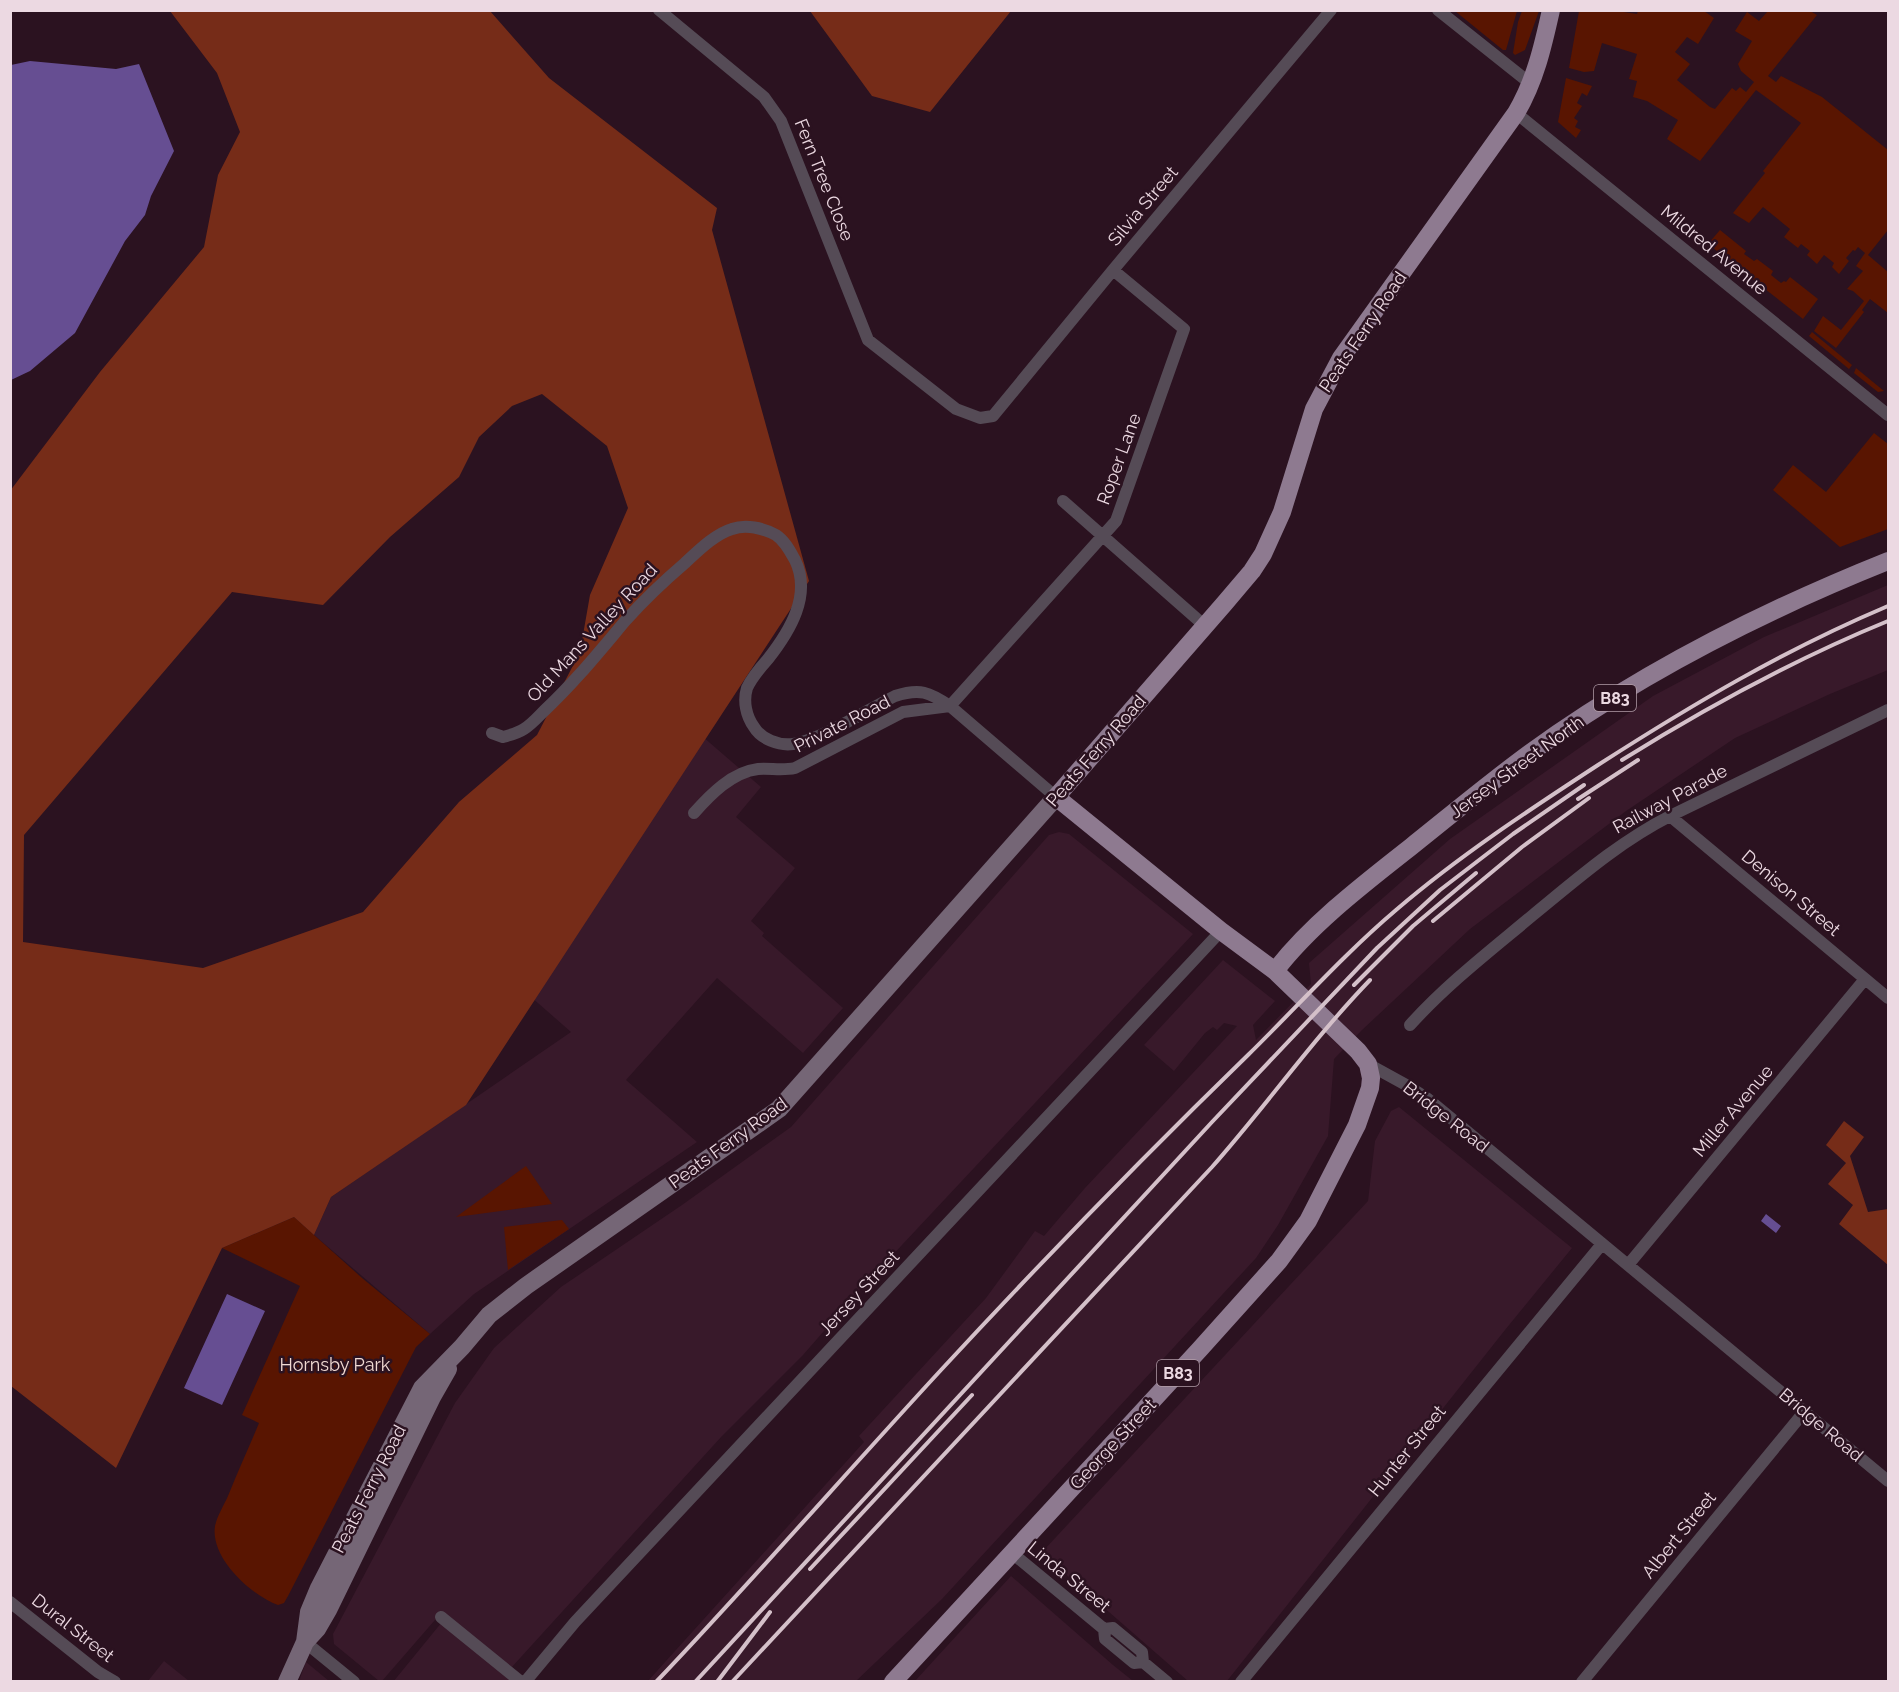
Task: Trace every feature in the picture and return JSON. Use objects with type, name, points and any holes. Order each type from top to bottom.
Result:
[{"type":"main road","name":"Peats Ferry Road","points":[[287,1682],[305,1642],[317,1629],[328,1610],[432,1397],[459,1350],[489,1315],[526,1286],[779,1108],[1252,571],[1270,542],[1282,512],[1308,424],[1330,375],[1516,113],[1531,84],[1544,46],[1551,10]]},
{"type":"main road","name":"Jersey Street North","points":[[1275,971],[1298,942],[1392,862],[1547,742],[1652,675],[1737,629],[1888,561]]},
{"type":"main road","name":"Bridge Road","points":[[1056,796],[1221,931],[1275,971],[1368,1064]]},
{"type":"main road","name":"George Street","points":[[893,1682],[1200,1349],[1284,1254],[1308,1221],[1357,1125],[1370,1088],[1371,1078],[1368,1064]]},
{"type":"street","name":"Fern Tree Close","points":[[659,10],[764,97],[781,121],[867,340],[956,410],[980,418]]},
{"type":"street","name":"Silvia Street","points":[[980,418],[993,416],[1331,10]]},
{"type":"street","points":[[1438,10],[1531,84]]},
{"type":"street","name":"Mildred Avenue","points":[[1516,113],[1888,414]]},
{"type":"street","name":"Roper Lane","points":[[950,706],[1116,521],[1184,329],[1113,270]]},
{"type":"street","points":[[1063,501],[1205,626]]},
{"type":"street","name":"Old Mans Valley Road","points":[[492,733],[503,738],[524,729],[572,685],[644,600],[670,576],[721,534],[744,526],[762,529],[778,537],[789,548],[799,569],[802,594],[794,619],[782,640],[752,678],[746,690],[745,704],[748,718],[755,730],[779,744],[792,744],[822,734],[908,692],[930,693],[950,706]]},
{"type":"street","name":"Bridge Road","points":[[950,706],[1056,796]]},
{"type":"street","name":"Private Road","points":[[694,813],[711,794],[747,771],[795,768],[903,712],[950,706]]},
{"type":"street","name":"Railway Parade","points":[[1410,1025],[1452,982],[1606,856],[1646,828],[1888,710]]},
{"type":"street","name":"Denison Street","points":[[1670,816],[1888,998]]},
{"type":"street","name":"Jersey Street","points":[[523,1682],[575,1622],[1221,931]]},
{"type":"street","name":"Miller Avenue","points":[[1628,1265],[1865,979]]},
{"type":"street","name":"Bridge Road","points":[[1368,1064],[1428,1099],[1888,1481]]},
{"type":"street","name":"Hunter Street","points":[[1241,1682],[1602,1244]]},
{"type":"street","name":"Albert Street","points":[[1582,1682],[1804,1412]]},
{"type":"street","name":"Linda Street","points":[[1012,1553],[1104,1629],[1113,1628],[1142,1652],[1143,1662],[1167,1682]]},
{"type":"street","name":"Dural Street","points":[[10,1602],[114,1682]]},
{"type":"street","points":[[441,1617],[523,1682]]},
{"type":"street","points":[[305,1642],[354,1682]]},
{"type":"shaded area","points":[[170,11],[490,11],[549,78],[717,208],[712,230],[809,581],[466,1105],[331,1197],[314,1235],[294,1217],[222,1248],[116,1468],[11,1386],[10,491],[100,372],[204,247],[218,175],[240,132],[217,73]],"holes":[[[542,394],[607,446],[628,508],[590,595],[580,652],[537,735],[459,802],[363,912],[203,968],[23,942],[24,835],[232,592],[323,605],[390,537],[459,477],[479,437],[512,406]]]},
{"type":"shaded area","points":[[810,11],[1011,11],[930,112],[872,96]]},
{"type":"shaded area","points":[[30,61],[116,69],[139,64],[174,151],[151,196],[145,215],[125,241],[75,333],[30,371],[11,380],[11,65]]},
{"type":"shaded area","points":[[1888,585],[1888,670],[1735,738],[1626,811],[1470,929],[1334,1059],[1328,1136],[1278,1225],[1256,1258],[942,1599],[856,1681],[647,1682],[864,1442],[859,1436],[986,1298],[1035,1231],[1044,1236],[1085,1188],[1237,1026],[1224,1023],[1217,1030],[1213,1027],[1205,1033],[1174,1071],[1144,1045],[1223,960],[1275,1001],[1253,1025],[1256,1040],[1311,984],[1309,963],[1450,839],[1653,696],[1764,637]]},
{"type":"shaded area","points":[[673,711],[761,787],[736,817],[795,868],[751,921],[764,933],[762,936],[843,1008],[803,1053],[717,978],[626,1080],[697,1142],[474,1294],[430,1334],[314,1235],[331,1197],[571,1032],[416,896]]},
{"type":"shaded area","points":[[1059,832],[1069,834],[1193,934],[858,1292],[803,1355],[722,1436],[511,1668],[441,1613],[382,1681],[379,1681],[334,1644],[333,1634],[455,1403],[494,1348],[561,1287],[791,1127],[1049,835]]},
{"type":"shaded area","points":[[1399,1107],[1572,1248],[1227,1681],[1188,1681],[1046,1557],[1044,1550],[1368,1201],[1375,1141],[1391,1111]]},
{"type":"shaded area","points":[[1844,1121],[1864,1137],[1850,1156],[1868,1212],[1888,1209],[1888,1265],[1839,1224],[1853,1205],[1828,1184],[1846,1163],[1826,1145]]},
{"type":"shaded area","points":[[1766,1214],[1781,1226],[1776,1233],[1761,1221]]},
{"type":"shaded area","points":[[227,1294],[265,1311],[222,1405],[184,1388]]},
{"type":"shaded area","points":[[1011,1576],[1113,1665],[1133,1681],[915,1681]]},
{"type":"shaded area","points":[[442,1622],[512,1682],[393,1682]]},
{"type":"shaded area","points":[[164,1661],[189,1681],[148,1681]]},
{"type":"shaded area","points":[[306,1662],[329,1681],[299,1681]]},
{"type":"green space","points":[[1455,11],[1517,11],[1506,50],[1503,50]]},
{"type":"green space","points":[[1522,11],[1539,11],[1525,50],[1515,55],[1513,53]]},
{"type":"green space","points":[[1579,11],[1617,11],[1637,14],[1638,11],[1704,11],[1714,18],[1698,44],[1687,37],[1675,52],[1690,64],[1677,80],[1715,109],[1732,88],[1736,91],[1740,87],[1746,92],[1754,82],[1741,71],[1738,64],[1752,41],[1735,31],[1747,12],[1759,21],[1768,11],[1810,11],[1817,15],[1768,76],[1776,82],[1781,76],[1822,97],[1888,150],[1888,230],[1868,255],[1888,272],[1888,313],[1870,299],[1862,310],[1864,312],[1836,348],[1814,331],[1823,316],[1841,330],[1864,301],[1853,291],[1847,289],[1863,271],[1856,266],[1865,253],[1858,247],[1855,251],[1853,250],[1846,258],[1849,261],[1839,274],[1832,267],[1834,263],[1824,255],[1817,264],[1807,255],[1810,251],[1801,244],[1798,248],[1784,237],[1790,229],[1763,207],[1749,223],[1733,213],[1801,123],[1756,90],[1700,161],[1667,139],[1678,120],[1647,101],[1633,97],[1637,81],[1629,79],[1637,54],[1602,43],[1594,71],[1584,72],[1569,68]]},
{"type":"green space","points":[[1566,78],[1592,86],[1587,96],[1582,93],[1577,103],[1582,106],[1574,118],[1578,121],[1575,127],[1581,130],[1576,138],[1558,122]]},
{"type":"green space","points":[[1720,230],[1746,251],[1744,254],[1754,261],[1757,259],[1773,271],[1771,275],[1781,283],[1786,282],[1790,277],[1818,299],[1803,319],[1708,244]]},
{"type":"green space","points":[[1812,332],[1852,365],[1849,369],[1809,336]]},
{"type":"green space","points":[[1856,368],[1884,391],[1878,392],[1854,373]]},
{"type":"green space","points":[[1874,433],[1888,444],[1888,529],[1840,547],[1773,490],[1793,465],[1826,492]]},
{"type":"green space","points":[[526,1166],[552,1204],[456,1217]]},
{"type":"green space","name":"Hornsby Park","points":[[294,1217],[362,1278],[430,1334],[416,1347],[288,1596],[284,1603],[278,1605],[256,1593],[234,1574],[219,1550],[215,1538],[215,1526],[259,1423],[242,1415],[300,1286],[222,1248]]},
{"type":"green space","points":[[562,1220],[569,1229],[508,1270],[504,1227]]},
{"type":"railway","points":[[656,1682],[1054,1250],[1376,927],[1444,871],[1598,765],[1740,679],[1812,641],[1888,606]]},
{"type":"railway","points":[[1622,760],[1752,685],[1819,651],[1888,621]]},
{"type":"railway","points":[[1578,799],[1638,760]]},
{"type":"railway","points":[[695,1682],[1212,1122],[1377,948],[1440,890],[1513,834],[1584,785]]},
{"type":"railway","points":[[1433,921],[1522,847],[1589,798]]},
{"type":"railway","points":[[1354,985],[1413,926],[1476,873]]},
{"type":"railway","points":[[732,1682],[1212,1167],[1349,1002],[1370,980]]},
{"type":"railway","points":[[810,1569],[972,1395]]},
{"type":"railway","points":[[717,1682],[770,1612]]}]
